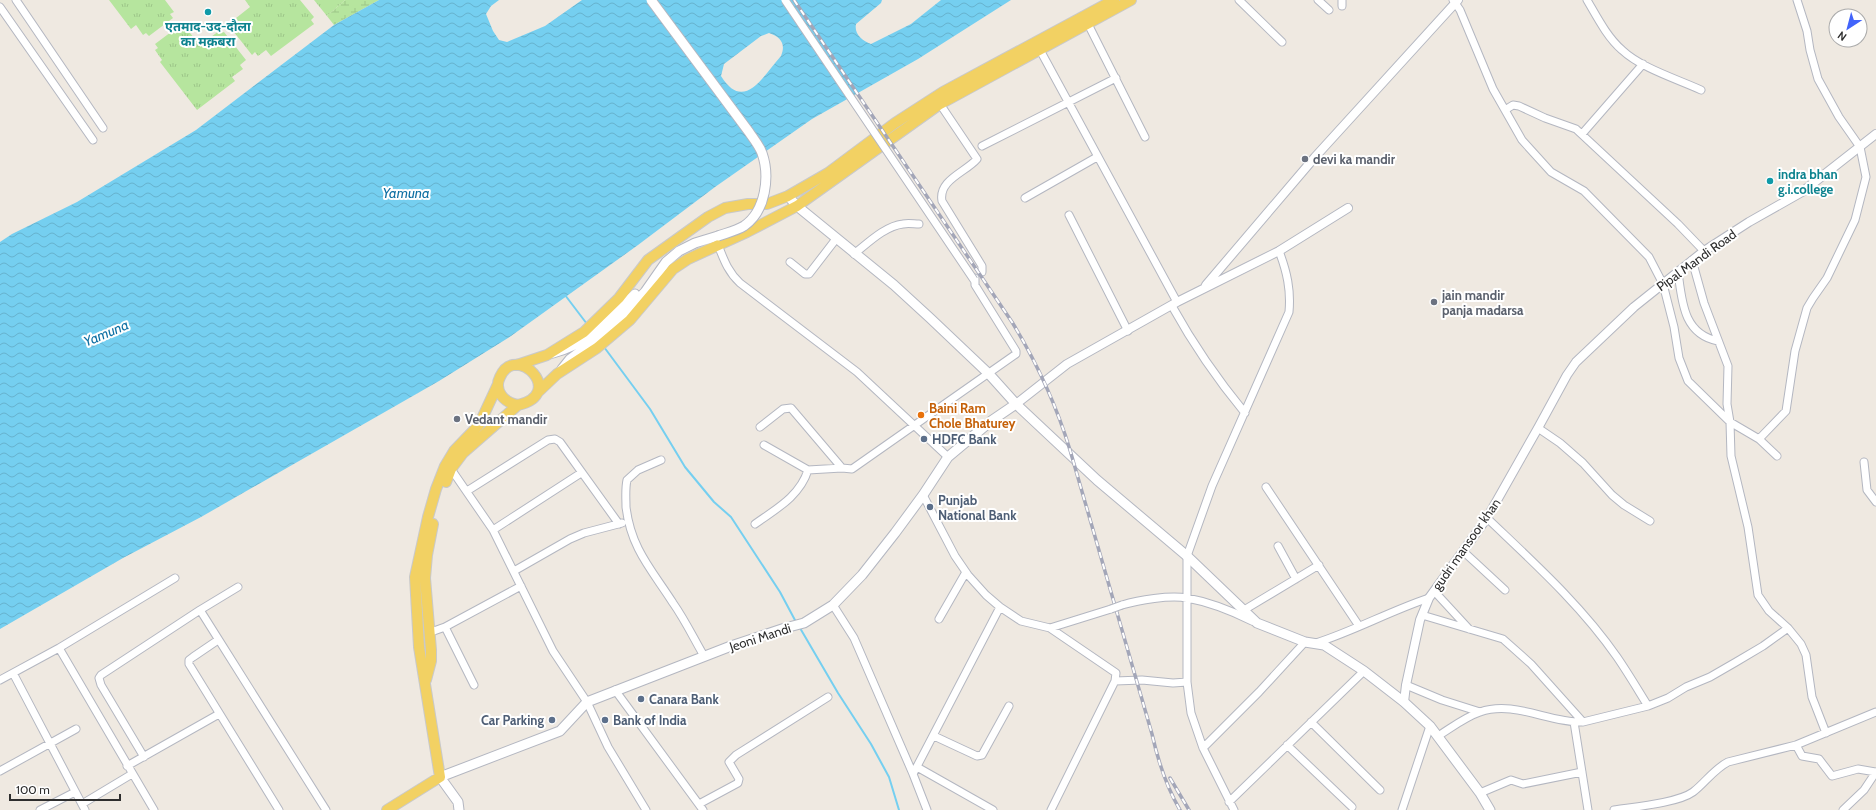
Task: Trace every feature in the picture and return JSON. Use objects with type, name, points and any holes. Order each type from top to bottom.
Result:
[{"type":"main road","points":[[459,810],[458,802],[440,777],[424,684],[417,626],[415,577],[428,517],[436,489],[445,466],[454,451],[479,425],[504,371],[509,367],[590,340],[603,330],[630,320],[673,269],[743,226],[757,212],[764,194],[766,172],[761,152],[651,0]]},
{"type":"main road","points":[[603,330],[619,298],[648,260],[708,217],[725,208],[748,204],[767,204],[788,196],[828,173],[896,123],[943,92],[1114,0]]},
{"type":"main road","points":[[424,684],[431,661],[431,632],[425,578],[427,555],[436,508],[451,469],[463,453],[518,406],[527,403],[590,340],[603,330],[666,262],[679,252],[695,243],[718,240],[747,232],[797,206],[940,104],[1131,0]]},
{"type":"main road","points":[[788,196],[797,206],[836,239],[894,285],[989,374],[1016,404],[1097,480],[1187,556],[1257,623],[1310,643],[1324,645],[1364,671],[1404,702],[1430,726],[1438,736],[1480,793],[1490,810]]},
{"type":"main road","points":[[517,365],[524,366],[535,374],[538,381],[537,393]]},
{"type":"main road","points":[[498,384],[500,395],[505,400],[518,406]]},
{"type":"main road","name":"Jeoni Mandi","points":[[440,777],[560,731],[587,702],[704,656],[785,628],[804,623],[833,605],[862,575],[923,495],[948,457],[1016,404]]},
{"type":"main road","points":[[387,810],[440,777]]},
{"type":"street","points":[[16,0],[103,128]]},
{"type":"street","points":[[764,445],[808,470],[842,468],[852,469],[1013,358],[1016,351],[975,286],[975,279],[785,0]]},
{"type":"street","points":[[1239,0],[1282,42]]},
{"type":"street","points":[[1318,0],[1329,10]]},
{"type":"street","points":[[1587,0],[1615,43],[1628,55],[1643,64],[1701,90]]},
{"type":"street","points":[[1759,439],[1786,411],[1795,351],[1807,308],[1812,298],[1827,278],[1855,220],[1866,177],[1860,147],[1839,117],[1818,79],[1797,0]]},
{"type":"street","points":[[1203,288],[1315,157],[1455,1],[1493,90],[1522,140],[1551,172],[1584,191],[1649,257],[1663,284],[1683,371],[1695,388],[1730,422],[1759,439],[1778,456]]},
{"type":"street","points":[[0,7],[93,140]]},
{"type":"street","points":[[1088,24],[1145,137]]},
{"type":"street","points":[[1040,50],[1175,304],[1190,338],[1208,365],[1245,413]]},
{"type":"street","points":[[1582,134],[1643,64]]},
{"type":"street","points":[[982,146],[1116,78]]},
{"type":"street","points":[[940,104],[977,160],[956,175],[942,190],[941,195],[942,201],[982,266],[982,272]]},
{"type":"street","points":[[1505,110],[1513,106],[1518,106],[1545,118],[1572,126],[1678,224],[1704,251]]},
{"type":"street","name":"Pipal Mandi Road","points":[[1566,375],[1576,362],[1634,307],[1692,260],[1749,222],[1802,192],[1876,134]]},
{"type":"street","points":[[1025,198],[1098,157]]},
{"type":"street","points":[[1016,404],[1067,364],[1203,288],[1279,251],[1348,208]]},
{"type":"street","points":[[1069,215],[1128,331]]},
{"type":"street","points":[[854,254],[877,236],[892,228],[902,224],[919,224]]},
{"type":"street","points":[[790,262],[805,274],[809,274],[836,239]]},
{"type":"street","points":[[718,240],[726,266],[740,284],[858,372],[948,457]]},
{"type":"street","points":[[1234,810],[1203,748],[1191,713],[1187,682],[1187,556],[1208,496],[1289,312],[1290,292],[1287,274],[1279,251]]},
{"type":"street","points":[[1692,260],[1704,303],[1728,366],[1727,404],[1730,422],[1731,456],[1748,527],[1758,595],[1769,611],[1788,628],[1801,644],[1806,655],[1812,697],[1826,733]]},
{"type":"street","points":[[1678,272],[1683,307],[1687,318],[1702,335],[1718,341]]},
{"type":"street","name":"gudri mansoor khan","points":[[1404,702],[1406,685],[1422,616],[1429,598],[1464,552],[1487,518],[1566,375]]},
{"type":"street","points":[[760,427],[784,409],[792,408],[842,468]]},
{"type":"street","points":[[1538,428],[1560,443],[1579,460],[1616,498],[1650,521]]},
{"type":"street","points":[[467,491],[551,439],[555,439],[560,442],[619,524]]},
{"type":"street","points":[[661,460],[638,470],[627,480],[626,496],[628,521],[637,547],[673,602],[704,656]]},
{"type":"street","points":[[1864,462],[1867,490],[1876,502]]},
{"type":"street","points":[[451,469],[493,530],[553,651],[587,702],[608,747],[646,810]]},
{"type":"street","points":[[755,524],[789,499],[805,481],[808,470]]},
{"type":"street","points":[[493,530],[581,473]]},
{"type":"street","points":[[1266,487],[1359,626]]},
{"type":"street","points":[[923,495],[955,556],[966,572],[986,595],[1000,607],[1021,621],[1050,628],[1114,670],[1116,673],[1115,681],[1051,810]]},
{"type":"street","points":[[1487,518],[1552,580],[1574,605],[1617,656],[1648,706]]},
{"type":"street","points":[[514,571],[570,539],[584,533],[628,521]]},
{"type":"street","points":[[1278,546],[1296,579]]},
{"type":"street","points":[[1464,552],[1505,590]]},
{"type":"street","points":[[1244,610],[1319,565]]},
{"type":"street","points":[[939,619],[966,572]]},
{"type":"street","points":[[0,680],[59,648],[174,578]]},
{"type":"street","points":[[431,632],[444,627],[521,586]]},
{"type":"street","points":[[144,757],[101,685],[99,678],[101,675],[200,610],[238,587]]},
{"type":"street","points":[[1434,591],[1469,629]]},
{"type":"street","points":[[1050,628],[1132,602],[1186,598],[1238,614],[1257,623]]},
{"type":"street","points":[[1203,748],[1310,643],[1340,636],[1400,608],[1429,598]]},
{"type":"street","points":[[833,605],[854,638],[915,771],[927,810]]},
{"type":"street","points":[[915,771],[1000,607]]},
{"type":"street","points":[[200,610],[326,810]]},
{"type":"street","points":[[1422,616],[1496,636],[1513,646],[1583,722]]},
{"type":"street","points":[[444,627],[474,685]]},
{"type":"street","points":[[1438,736],[1480,712],[1507,708],[1561,721],[1583,722],[1648,706],[1668,698],[1686,687],[1719,672],[1763,646],[1788,628]]},
{"type":"street","points":[[218,640],[189,660],[189,664],[279,810]]},
{"type":"street","points":[[59,648],[154,810]]},
{"type":"street","points":[[1229,802],[1364,671]]},
{"type":"street","points":[[13,674],[83,807],[132,774]]},
{"type":"street","points":[[1115,681],[1142,680],[1173,683],[1187,682]]},
{"type":"street","points":[[1406,685],[1442,700],[1480,712]]},
{"type":"street","points":[[616,690],[701,807],[738,783],[739,780],[729,762],[736,755],[828,697]]},
{"type":"street","points":[[934,736],[977,756],[982,755],[1009,706]]},
{"type":"street","points":[[1617,810],[1648,808],[1690,794],[1719,768],[1728,762],[1796,745],[1876,712]]},
{"type":"street","points":[[127,766],[219,714]]},
{"type":"street","points":[[1311,722],[1380,790]]},
{"type":"street","points":[[1574,722],[1588,810]]},
{"type":"street","points":[[1402,810],[1430,726]]},
{"type":"street","points":[[0,771],[76,729]]},
{"type":"street","points":[[1288,745],[1352,807]]},
{"type":"street","points":[[1796,745],[1802,756],[1819,759],[1832,776],[1858,769],[1876,772],[1864,790],[1843,810]]},
{"type":"street","points":[[915,771],[993,810]]},
{"type":"street","points":[[1480,793],[1511,780],[1523,784],[1582,772]]},
{"type":"street","points":[[40,810],[75,792]]},
{"type":"green space","points":[[109,0],[165,0],[174,12],[170,14],[173,18],[149,36],[146,33],[143,35],[136,25],[131,29]]},
{"type":"green space","points":[[245,0],[300,0],[314,17],[311,20],[314,24],[271,56],[266,50],[258,56],[255,52],[252,55],[230,27],[233,25],[231,22],[250,7]]},
{"type":"green space","points":[[314,0],[345,0],[327,16]]},
{"type":"green space","points":[[345,0],[379,0],[334,25],[327,16]]},
{"type":"green space","points":[[179,26],[182,30],[185,27],[200,45],[219,31],[221,33],[224,32],[246,60],[240,65],[243,69],[232,77],[235,81],[197,110],[160,62],[162,60],[155,50],[158,48],[155,44]]},
{"type":"water","name":"Yamuna","points":[[379,0],[499,0],[491,6],[486,14],[493,31],[499,40],[507,42],[545,26],[582,0],[882,0],[881,3],[856,24],[856,31],[859,37],[871,44],[911,24],[941,0],[1011,0],[918,59],[812,119],[715,187],[638,245],[511,336],[439,381],[201,517],[123,558],[0,629],[0,242],[12,234],[77,202],[196,130],[334,25]],"holes":[[[769,33],[777,37],[783,45],[781,56],[753,87],[745,91],[738,91],[729,87],[721,76],[724,64],[761,36]]]},
{"type":"waterway","points":[[565,295],[587,324]]},
{"type":"waterway","points":[[604,347],[650,409],[685,467],[714,502],[731,517],[780,592],[796,622]]},
{"type":"waterway","points":[[800,628],[838,693],[871,744],[889,777],[899,810]]},
{"type":"railway","points":[[794,0],[1012,322],[1038,368],[1065,433],[1160,764],[1180,810]]},
{"type":"railway","points":[[1170,778],[1189,810]]},
{"type":"place","name":"एतमाद-उद-दौला का मक़बरा","points":[[208,12]]},
{"type":"place","name":"devi ka mandir","points":[[1305,159]]},
{"type":"place","name":"indra bhan g.i.college","points":[[1770,181]]},
{"type":"place","name":"jain mandir panja madarsa","points":[[1434,302]]},
{"type":"place","name":"Baini Ram Chole Bhaturey","points":[[921,415]]},
{"type":"place","name":"Vedant mandir","points":[[457,419]]},
{"type":"place","name":"HDFC Bank","points":[[924,439]]},
{"type":"place","name":"Punjab National Bank","points":[[930,507]]},
{"type":"place","name":"Canara Bank","points":[[641,699]]},
{"type":"place","name":"Car Parking","points":[[552,720]]},
{"type":"place","name":"Bank of India","points":[[605,720]]}]
